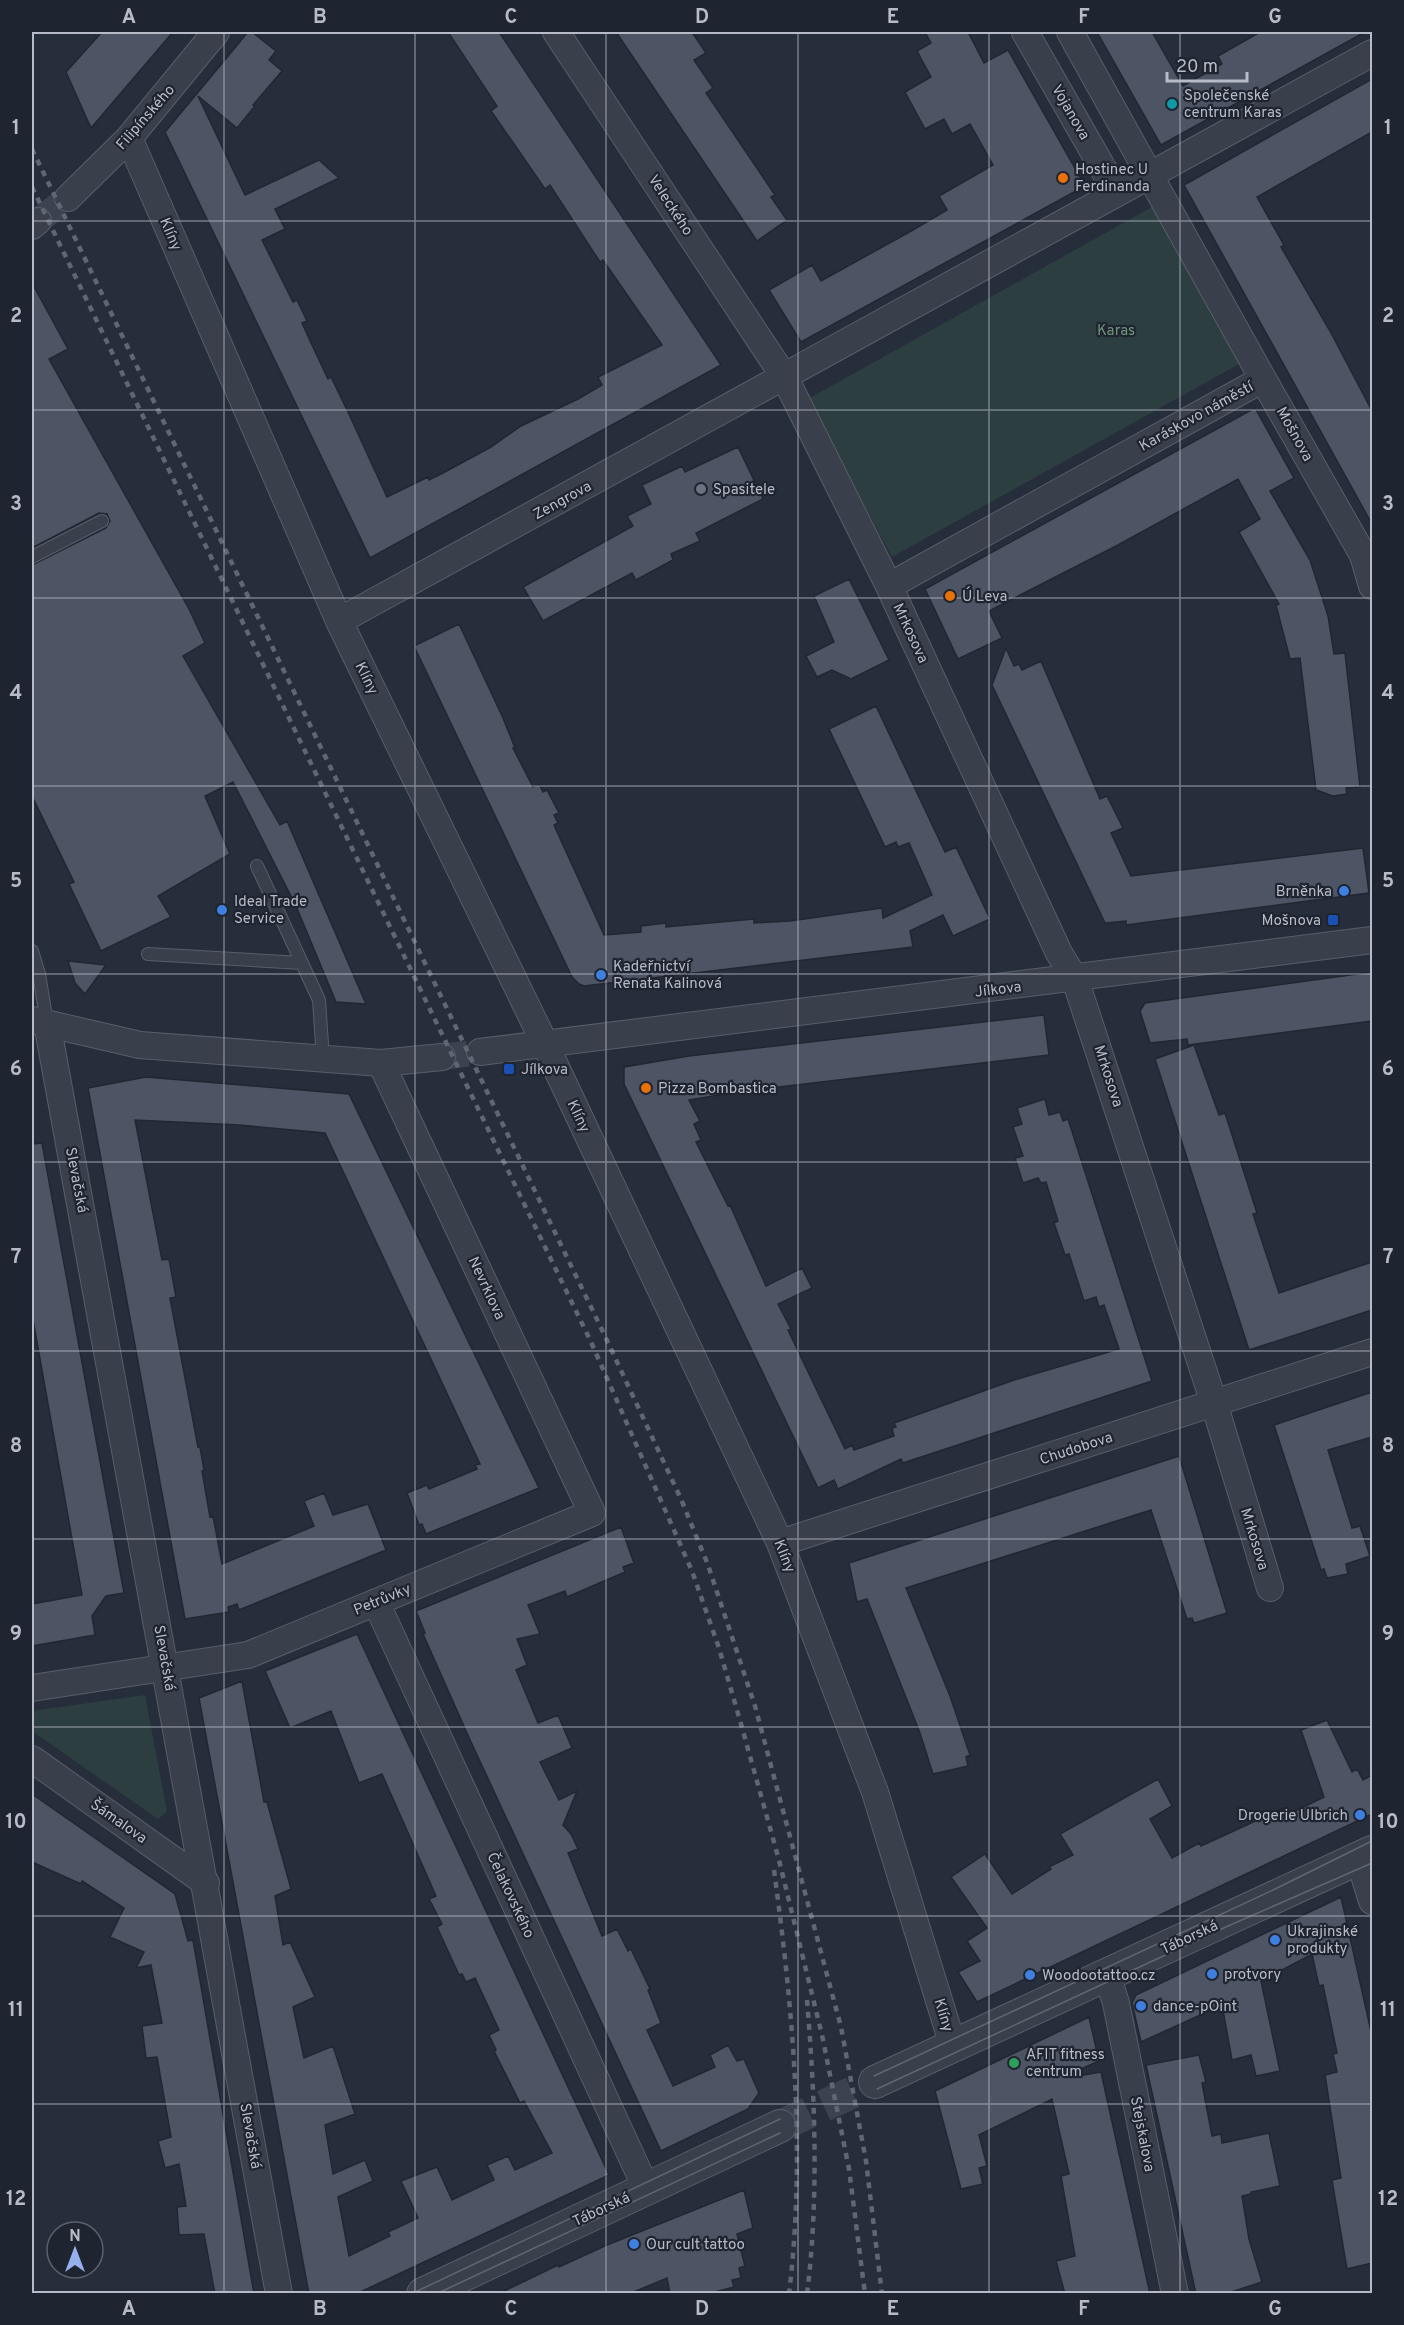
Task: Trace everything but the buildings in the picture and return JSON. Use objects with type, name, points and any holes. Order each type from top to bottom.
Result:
[{"type":"street","name":"Filipínského","points":[[68,198],[129,138],[216,32]]},
{"type":"street","name":"Veleckého","points":[[556,32],[785,378]]},
{"type":"street","name":"Vojanova","points":[[1025,32],[1117,193]]},
{"type":"street","points":[[1070,32],[1151,175]]},
{"type":"street","points":[[889,586],[785,378],[1372,53]]},
{"type":"street","name":"Klíny","points":[[129,138],[339,621],[545,1044],[780,1543],[875,1792],[953,2046]]},
{"type":"street","name":"Karáskovo náměstí","points":[[889,586],[1263,378],[1151,175]]},
{"type":"street","name":"Zengrova","points":[[339,621],[785,378]]},
{"type":"street","name":"Mošnova","points":[[1263,378],[1368,553],[1372,585]]},
{"type":"street","name":"Mrkosova","points":[[889,586],[1059,953],[1075,979],[1214,1403],[1270,1588]]},
{"type":"street","name":"Jílkova","points":[[480,1052],[1372,940]]},
{"type":"street","points":[[40,1021],[140,1045],[381,1063],[442,1057]]},
{"type":"street","name":"Slevačská","points":[[40,1021],[167,1668],[279,2294]]},
{"type":"street","name":"Nevrklova","points":[[381,1063],[592,1513]]},
{"type":"street","name":"Chudobova","points":[[780,1543],[1372,1352]]},
{"type":"street","name":"Petrůvky","points":[[167,1668],[248,1654],[592,1513]]},
{"type":"street","name":"Čelakovského","points":[[376,1602],[646,2188]]},
{"type":"street","points":[[32,1688],[167,1668]]},
{"type":"street","name":"Šámalova","points":[[32,1759],[206,1883]]},
{"type":"street","points":[[1366,1855],[1372,1901]]},
{"type":"street","name":"Táborská","points":[[875,2082],[1366,1855]]},
{"type":"street","name":"Stejskalova","points":[[1107,1975],[1116,2003],[1175,2294]]},
{"type":"street","name":"Táborská","points":[[423,2294],[780,2126]]},
{"type":"lane","points":[[32,557],[102,521]]},
{"type":"lane","points":[[257,866],[319,1000],[323,1059]]},
{"type":"lane","points":[[32,951],[39,974],[40,1021]]},
{"type":"lane","points":[[147,954],[302,963]]},
{"type":"green space","name":"Karas","points":[[1152,207],[1239,364],[892,557],[808,399]]},
{"type":"green space","points":[[145,1695],[167,1812],[158,1819],[32,1731],[32,1711]]},
{"type":"tunnel","points":[[38,221],[68,198]]},
{"type":"tunnel","points":[[442,1057],[480,1052]]},
{"type":"tunnel","points":[[780,2126],[875,2082]]},
{"type":"tram line","points":[[874,2076],[1273,1890],[1372,1841]]},
{"type":"tram line","points":[[877,2089],[1228,1926],[1372,1863]]},
{"type":"tram line","points":[[411,2294],[780,2119]]},
{"type":"tram line","points":[[436,2294],[780,2133]]},
{"type":"railway","points":[[32,149],[604,1334],[681,1499],[708,1565],[755,1706],[841,2027],[866,2161],[882,2294]]},
{"type":"railway","points":[[32,187],[591,1342],[692,1571],[719,1648],[741,1724],[779,1860],[822,2035],[849,2169],[865,2294]]},
{"type":"railway","points":[[774,1870],[792,2028],[797,2134],[794,2241],[789,2294]]},
{"type":"railway","points":[[807,2000],[814,2147],[813,2221],[807,2294]]},
{"type":"place","name":"Společenské centrum Karas","points":[[1172,104]]},
{"type":"place","name":"Hostinec U Ferdinanda","points":[[1063,178]]},
{"type":"place","name":"Spasitele","points":[[701,489]]},
{"type":"place","name":"Ú Leva","points":[[950,596]]},
{"type":"place","name":"Brněnka","points":[[1344,891]]},
{"type":"place","name":"Ideal Trade Service","points":[[222,910]]},
{"type":"place","name":"Mošnova","points":[[1333,920]]},
{"type":"place","name":"Kadeřnictví Renata Kalinová","points":[[601,975]]},
{"type":"place","name":"Jílkova","points":[[509,1069]]},
{"type":"place","name":"Pizza Bombastica","points":[[646,1088]]},
{"type":"place","name":"Drogerie Ulbrich","points":[[1360,1815]]},
{"type":"place","name":"Ukrajinské produkty","points":[[1275,1940]]},
{"type":"place","name":"protvory","points":[[1212,1974]]},
{"type":"place","name":"Woodootattoo.cz","points":[[1030,1975]]},
{"type":"place","name":"dance-pOint","points":[[1141,2006]]},
{"type":"place","name":"AFIT fitness centrum","points":[[1014,2063]]},
{"type":"place","name":"Our cult tattoo","points":[[634,2244]]}]
